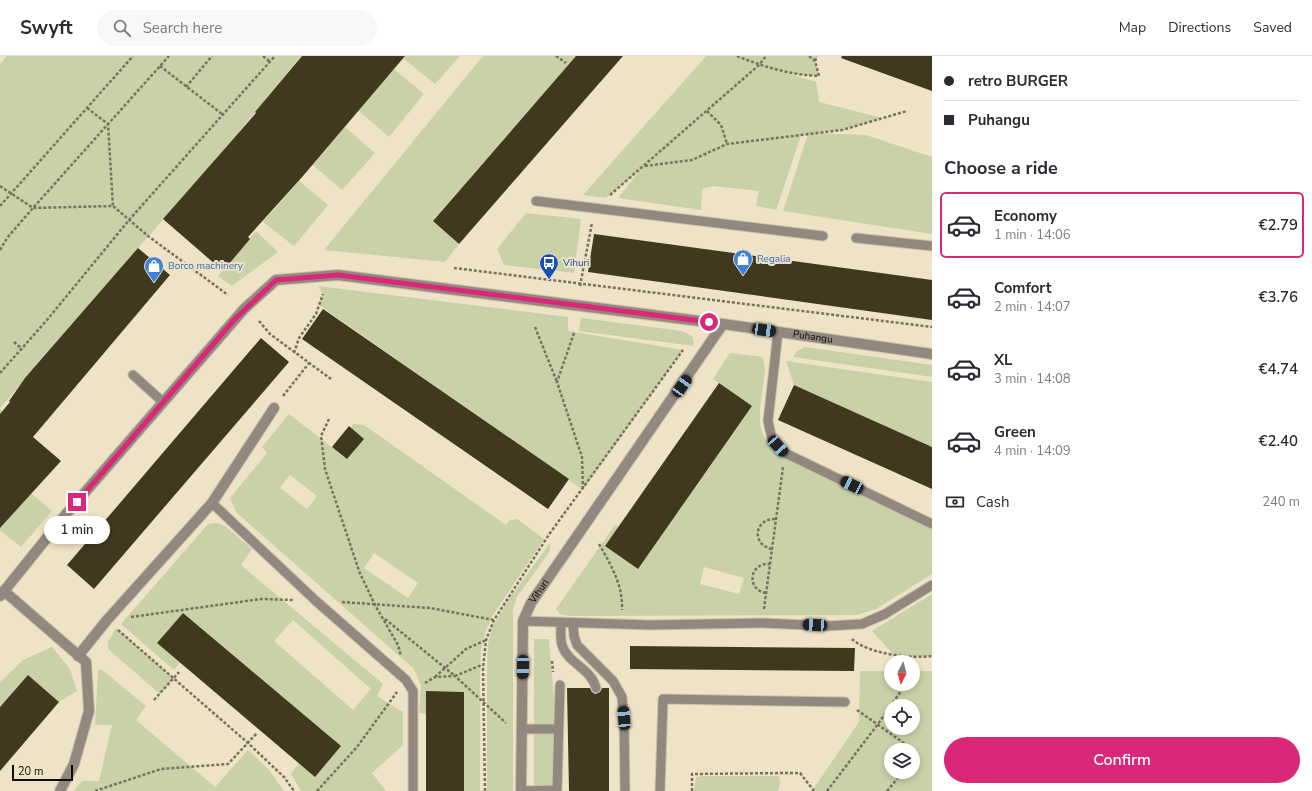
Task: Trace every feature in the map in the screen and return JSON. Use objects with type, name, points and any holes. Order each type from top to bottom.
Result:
[{"type":"street","name":"Puhangu","points":[[2,593],[67,513],[244,309],[276,280],[338,275],[723,324],[932,354]]},
{"type":"street","name":"Vihuri","points":[[521,791],[523,621],[531,603],[723,324]]},
{"type":"street","points":[[78,656],[106,620],[212,503],[274,408]]},
{"type":"street","points":[[2,593],[86,662],[89,711],[74,764],[60,791]]},
{"type":"lane","points":[[536,201],[595,207],[822,236]]},
{"type":"lane","points":[[856,238],[932,246]]},
{"type":"lane","points":[[778,332],[768,421],[772,439],[784,453],[932,524]]},
{"type":"lane","points":[[133,375],[163,402]]},
{"type":"lane","points":[[212,503],[316,601],[406,680],[413,691],[413,791]]},
{"type":"lane","points":[[523,621],[622,624],[862,624],[885,614],[932,585]]},
{"type":"lane","points":[[561,623],[562,644],[567,655],[590,675],[596,688]]},
{"type":"lane","points":[[573,623],[574,636],[577,645],[613,681],[622,697],[625,791]]},
{"type":"lane","points":[[521,791],[557,790],[560,685]]},
{"type":"lane","points":[[660,791],[663,699],[845,702]]},
{"type":"lane","points":[[522,728],[558,729]]},
{"type":"path","points":[[0,206],[133,56]]},
{"type":"path","points":[[0,250],[7,238],[33,208],[169,56]]},
{"type":"path","points":[[186,86],[212,56]]},
{"type":"path","points":[[263,56],[269,61]]},
{"type":"path","points":[[0,373],[129,220],[275,56]]},
{"type":"path","points":[[556,56],[566,62]]},
{"type":"path","points":[[737,56],[759,65],[798,75],[820,76],[815,61],[809,56]]},
{"type":"path","points":[[580,285],[595,207],[759,65],[766,56]]},
{"type":"path","points":[[815,61],[817,56]]},
{"type":"path","points":[[160,66],[222,114]]},
{"type":"path","points":[[87,108],[108,124],[113,206]]},
{"type":"path","points":[[707,110],[720,125],[727,144]]},
{"type":"path","points":[[644,166],[692,160],[727,144],[842,130],[907,111]]},
{"type":"path","points":[[0,186],[33,208],[113,206],[129,220],[228,295]]},
{"type":"path","points":[[454,268],[580,285],[932,327]]},
{"type":"path","points":[[294,352],[299,338],[316,314],[323,294]]},
{"type":"path","points":[[259,321],[270,334],[331,379]]},
{"type":"path","points":[[535,327],[557,382],[582,457],[583,490]]},
{"type":"path","points":[[557,382],[574,333]]},
{"type":"path","points":[[14,342],[22,348]]},
{"type":"path","points":[[274,408],[309,363]]},
{"type":"path","points":[[318,791],[357,747],[406,680],[398,645],[375,605],[359,571],[325,469],[321,436],[329,419]]},
{"type":"path","points":[[763,623],[784,453]]},
{"type":"path","points":[[772,548],[767,548],[760,541],[758,532],[762,523],[766,520],[776,519]]},
{"type":"path","points":[[599,544],[620,586],[622,624]]},
{"type":"path","points":[[766,593],[757,590],[752,581],[752,576],[756,568],[765,564],[770,564]]},
{"type":"path","points":[[383,617],[443,668],[455,676],[512,728],[522,728]]},
{"type":"path","points":[[106,620],[248,742],[284,778],[294,791]]},
{"type":"path","points":[[840,625],[854,641],[891,655]]},
{"type":"path","points":[[413,691],[435,677],[443,668],[466,649],[486,640]]},
{"type":"path","points":[[920,657],[932,656]]},
{"type":"path","points":[[435,677],[455,676],[484,664]]},
{"type":"path","points":[[154,700],[179,672]]},
{"type":"path","points":[[827,791],[901,691]]},
{"type":"path","points":[[845,702],[904,743]]},
{"type":"path","points":[[95,791],[161,769],[228,764],[258,733]]},
{"type":"path","points":[[692,791],[692,774],[787,773],[800,773],[814,791]]},
{"type":"path","points":[[887,791],[897,779]]},
{"type":"green space","points":[[7,56],[301,56],[236,135],[0,408],[0,64]]},
{"type":"green space","points":[[405,56],[460,56],[435,84],[403,58]]},
{"type":"green space","points":[[483,56],[576,56],[433,220],[459,244],[445,262],[324,250]]},
{"type":"green space","points":[[706,56],[817,56],[815,61],[819,76],[798,75],[778,70],[816,82],[819,102],[882,118],[842,130],[812,133],[866,135],[932,157],[932,234],[783,211],[808,134],[801,135],[776,210],[756,206],[759,191],[713,186],[702,189],[701,210],[618,198],[642,168],[606,198],[583,195]]},
{"type":"green space","points":[[394,69],[424,94],[389,137],[358,110]]},
{"type":"green space","points":[[345,127],[375,153],[342,190],[313,165]]},
{"type":"green space","points":[[299,181],[328,205],[294,246],[263,222]]},
{"type":"green space","points":[[526,213],[581,219],[574,273],[504,265],[497,249]]},
{"type":"green space","points":[[256,231],[278,252],[232,286],[218,276]]},
{"type":"green space","points":[[318,286],[568,317],[568,331],[683,350],[583,490],[319,305],[323,294]]},
{"type":"green space","points":[[581,318],[682,331],[693,337],[694,346],[579,331]]},
{"type":"green space","points":[[805,347],[932,365],[932,377],[793,357],[797,351]]},
{"type":"green space","points":[[730,353],[763,357],[765,371],[760,410],[760,424],[763,435],[771,446],[794,463],[932,528],[932,574],[876,609],[856,615],[570,616],[560,614],[556,609],[615,525],[619,527],[605,546],[638,569],[752,407],[713,379]],"holes":[[[704,567],[744,578],[739,594],[700,584]]]},
{"type":"green space","points":[[786,361],[932,382],[932,447],[794,385]]},
{"type":"green space","points":[[289,414],[347,459],[364,439],[351,428],[353,424],[364,425],[506,525],[510,520],[517,519],[544,539],[493,615],[486,630],[481,649],[480,791],[464,791],[464,692],[426,691],[426,714],[419,713],[421,685],[414,669],[236,512],[230,498],[267,453],[262,447]],"holes":[[[290,475],[317,496],[307,509],[280,488]],[[374,553],[418,583],[408,598],[364,568]]]},
{"type":"green space","points":[[31,493],[52,511],[21,547],[0,530],[0,528]]},
{"type":"green space","points":[[216,523],[225,526],[252,549],[241,565],[383,684],[377,696],[403,712],[403,745],[372,773],[386,791],[301,791],[291,774],[299,763],[340,746],[183,613],[157,643],[180,663],[174,670],[121,624],[208,524]],"holes":[[[293,620],[371,689],[353,710],[274,641]]]},
{"type":"green space","points":[[550,543],[550,551],[517,597],[513,609],[513,791],[487,791],[488,643],[493,626],[509,599]]},
{"type":"green space","points":[[932,594],[932,656],[894,655],[872,631]]},
{"type":"green space","points":[[116,628],[174,678],[160,694],[108,649],[108,642]]},
{"type":"green space","points":[[534,639],[549,639],[554,693],[555,725],[534,725]]},
{"type":"green space","points":[[52,647],[70,669],[77,691],[59,702],[28,675],[0,707],[0,682],[23,660]]},
{"type":"green space","points":[[101,669],[146,706],[136,720],[215,787],[248,750],[269,770],[284,791],[74,791],[82,781],[99,781],[112,725],[95,725],[98,671]]},
{"type":"green space","points":[[860,671],[884,671],[884,691],[920,691],[920,671],[932,671],[932,791],[812,791],[859,722]]},
{"type":"green space","points":[[534,734],[554,734],[554,786],[534,786]]},
{"type":"green space","points":[[779,776],[780,783],[778,791],[694,791],[696,777]]},
{"type":"building","points":[[302,56],[405,56],[303,176],[248,237],[250,239],[223,271],[163,219],[256,113],[255,112]]},
{"type":"building","points":[[576,56],[623,56],[459,244],[433,221]]},
{"type":"building","points":[[842,56],[932,56],[932,91],[841,58]]},
{"type":"building","points":[[594,234],[932,280],[932,320],[588,272]]},
{"type":"building","points":[[138,248],[170,275],[33,437],[61,461],[0,528],[0,414],[10,402],[9,401],[25,378]]},
{"type":"building","points":[[323,309],[569,479],[548,509],[302,339]]},
{"type":"building","points":[[261,338],[289,362],[94,589],[67,565]]},
{"type":"building","points":[[719,383],[752,406],[638,569],[605,546]]},
{"type":"building","points":[[794,385],[932,447],[932,489],[778,420]]},
{"type":"building","points":[[349,426],[364,439],[347,459],[332,447]]},
{"type":"building","points":[[183,613],[341,746],[315,777],[157,643]]},
{"type":"building","points":[[630,646],[855,648],[854,671],[630,669]]},
{"type":"building","points":[[28,675],[59,702],[0,771],[0,707]]},
{"type":"building","points":[[567,688],[590,688],[595,694],[600,692],[602,688],[609,688],[609,791],[569,791]]},
{"type":"building","points":[[426,691],[464,692],[464,791],[426,791]]},
{"type":"place","name":"Regalia","points":[[743,276]]},
{"type":"place","name":"Vihuri","points":[[549,280]]},
{"type":"place","name":"Borco machinery","points":[[154,283]]},
{"type":"route","points":[[77,502],[234,320],[276,280],[338,275],[709,322]]}]
